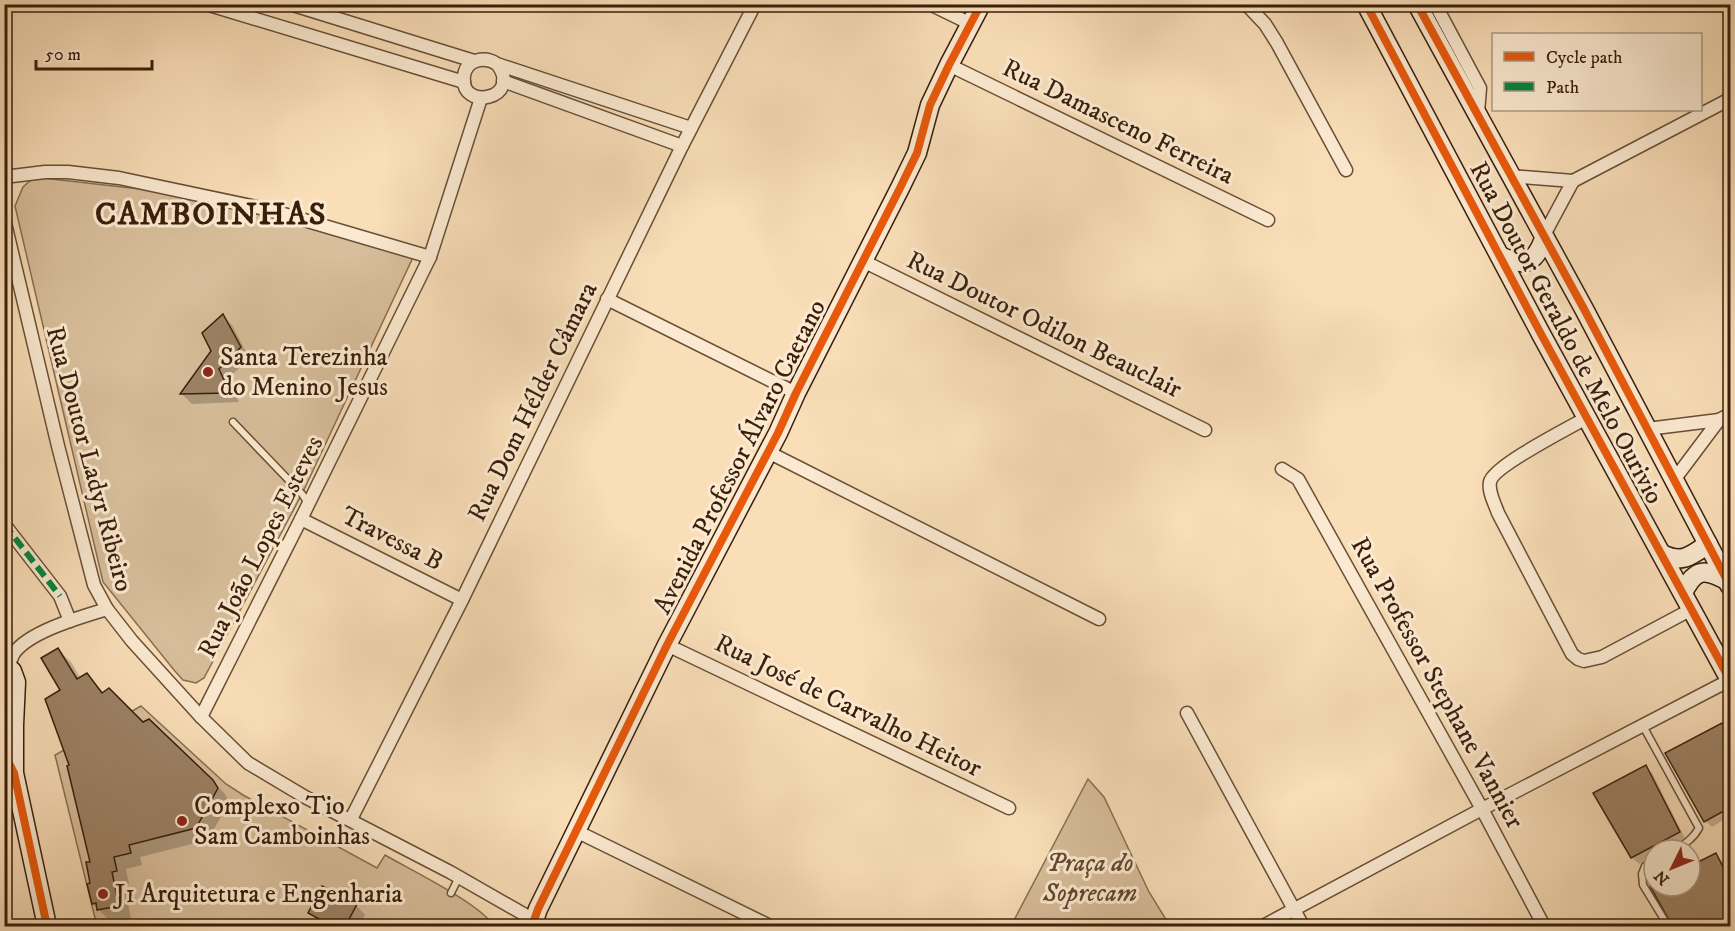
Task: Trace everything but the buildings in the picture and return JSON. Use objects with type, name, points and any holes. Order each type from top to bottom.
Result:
[{"type":"street","points":[[206,4],[464,82]]},
{"type":"street","points":[[290,4],[474,61],[486,59],[691,128]]},
{"type":"street","name":"Rua Dom Hélder Câmara","points":[[351,819],[462,600],[682,146],[754,4]]},
{"type":"street","points":[[930,4],[971,24]]},
{"type":"street","name":"Avenida Professor Álvaro Caetano","points":[[533,923],[667,645],[768,452],[917,153],[930,105],[981,4]]},
{"type":"street","points":[[1246,4],[1265,24],[1346,170]]},
{"type":"street","name":"Rua Doutor Geraldo de Melo Ourivio","points":[[1366,4],[1541,334],[1730,680]]},
{"type":"street","name":"Rua Doutor Geraldo de Melo Ourivio","points":[[1417,4],[1584,309],[1729,584]]},
{"type":"street","points":[[1435,4],[1480,88],[1478,117]]},
{"type":"street","points":[[474,61],[466,70],[464,82],[470,93],[481,98],[493,96],[498,92],[503,75],[497,64]]},
{"type":"street","name":"Rua Damasceno Ferreira","points":[[949,65],[1268,220]]},
{"type":"street","points":[[503,81],[682,146]]},
{"type":"street","name":"Rua João Lopes Esteves","points":[[201,717],[302,519],[430,257],[481,98]]},
{"type":"street","points":[[1510,176],[1573,181],[1731,99]]},
{"type":"street","points":[[4,177],[68,172],[118,178],[270,210],[430,257]]},
{"type":"street","points":[[1500,256],[1521,263],[1536,257],[1573,181]]},
{"type":"street","name":"Rua Doutor Ladyr Ribeiro","points":[[4,219],[94,585],[106,609],[201,717],[248,763],[305,797],[351,819],[459,878],[533,923]]},
{"type":"street","name":"Rua Doutor Odilon Beauclair","points":[[863,261],[1205,430]]},
{"type":"street","points":[[608,299],[796,393]]},
{"type":"street","points":[[1588,417],[1509,462],[1494,473],[1490,481],[1492,497],[1498,513],[1561,634],[1575,657],[1584,661],[1592,660],[1602,657],[1692,609]]},
{"type":"street","points":[[1647,429],[1725,417]]},
{"type":"street","points":[[1674,480],[1725,417]]},
{"type":"street","points":[[768,452],[1099,619]]},
{"type":"street","name":"Rua Professor Stephane Vannier","points":[[1282,469],[1298,479],[1482,808],[1544,927]]},
{"type":"street","name":"Travessa B","points":[[302,519],[462,600]]},
{"type":"street","points":[[4,524],[60,596],[70,621]]},
{"type":"street","points":[[1662,554],[1678,560],[1695,554],[1708,544]]},
{"type":"street","points":[[1683,593],[1689,581],[1698,574],[1711,572],[1729,584]]},
{"type":"street","points":[[47,927],[14,773],[10,695],[15,676],[6,662],[23,644],[41,633],[106,609]]},
{"type":"street","name":"Rua José de Carvalho Heitor","points":[[667,645],[1009,808]]},
{"type":"street","points":[[1263,927],[1482,808],[1730,680]]},
{"type":"street","points":[[1187,713],[1303,927]]},
{"type":"street","points":[[4,753],[14,773]]},
{"type":"street","points":[[576,831],[770,927]]},
{"type":"lane","points":[[233,422],[309,504]]},
{"type":"lane","points":[[1643,726],[1699,828],[1692,838]]},
{"type":"lane","points":[[451,893],[459,878]]},
{"type":"lane","points":[[1651,898],[1668,927]]},
{"type":"green space","points":[[34,177],[237,200],[416,251],[302,494],[204,678],[196,683],[183,680],[103,582],[15,206],[23,187]]},
{"type":"green space","name":"Complexo Tio Sam Camboinhas","points":[[141,706],[226,784],[243,795],[377,868],[385,855],[461,898],[476,908],[493,926],[97,926],[55,755]]},
{"type":"green space","name":"Praça do Soprecam","points":[[1088,779],[1104,797],[1149,892],[1170,926],[1011,926]]},
{"type":"marked path","points":[[4,524],[60,596]]},
{"type":"cycle path","points":[[532,926],[538,909],[667,645],[778,433],[900,188],[917,153],[930,105],[981,4]]},
{"type":"cycle path","points":[[1366,4],[1541,334],[1730,680]]},
{"type":"cycle path","points":[[1417,4],[1584,309],[1730,586]]},
{"type":"cycle path","points":[[4,753],[14,773],[47,926]]},
{"type":"place","name":"Santa Terezinha do Menino Jesus","points":[[208,372]]},
{"type":"place","name":"Complexo Tio Sam Camboinhas","points":[[182,821]]},
{"type":"place","name":"J1 Arquitetura e Engenharia","points":[[103,894]]},
{"type":"district","name":"CAMBOINHAS","points":[[211,215]]}]
